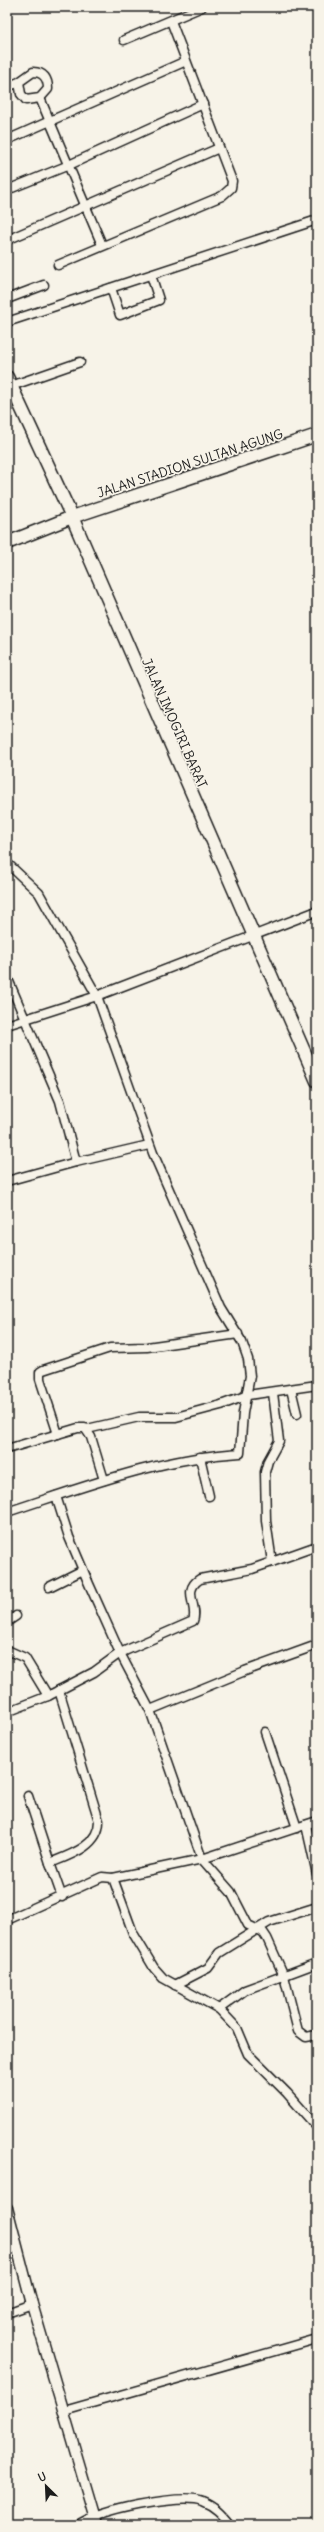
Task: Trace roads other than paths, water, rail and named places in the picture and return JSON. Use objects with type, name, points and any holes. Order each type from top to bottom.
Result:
[{"type":"main road","name":"JALAN IMOGIRI BARAT","points":[[9,381],[72,517],[255,934],[317,1081]]},
{"type":"main road","name":"JALAN STADION SULTAN AGUNG","points":[[7,543],[72,517],[317,436]]},
{"type":"street","points":[[124,40],[172,21],[202,7]]},
{"type":"street","points":[[58,264],[228,193],[231,188],[232,181],[172,21]]},
{"type":"street","points":[[7,140],[51,123],[186,60]]},
{"type":"street","points":[[7,87],[19,82],[26,74],[40,72],[48,82],[48,89],[40,98],[26,100],[21,94],[19,82]]},
{"type":"street","points":[[40,98],[102,246]]},
{"type":"street","points":[[7,190],[69,165],[203,104]]},
{"type":"street","points":[[7,240],[219,148]]},
{"type":"street","points":[[7,322],[317,220]]},
{"type":"street","points":[[112,288],[120,315],[159,300],[151,275]]},
{"type":"street","points":[[7,299],[44,285]]},
{"type":"street","points":[[9,381],[80,362]]},
{"type":"street","points":[[7,863],[39,893],[97,996],[149,1145],[221,1308],[238,1334],[248,1359],[250,1376],[248,1395],[243,1413],[240,1454],[200,1457],[104,1480],[7,1512]]},
{"type":"street","points":[[7,1025],[97,996],[317,911]]},
{"type":"street","points":[[7,977],[60,1101],[76,1162]]},
{"type":"street","points":[[7,1181],[76,1162],[149,1145]]},
{"type":"street","points":[[58,1434],[40,1379],[43,1370],[110,1348],[147,1348],[238,1334]]},
{"type":"street","points":[[7,1449],[78,1428],[87,1429],[139,1417],[168,1418],[190,1414],[248,1395],[273,1393],[317,1385]]},
{"type":"street","points":[[291,1390],[297,1414]]},
{"type":"street","points":[[272,1562],[266,1521],[265,1472],[268,1461],[279,1441],[273,1393]]},
{"type":"street","points":[[87,1429],[93,1442],[104,1480]]},
{"type":"street","points":[[200,1457],[209,1496]]},
{"type":"street","points":[[56,1496],[69,1537],[83,1570],[120,1653],[150,1710],[202,1859],[231,1892],[248,1924],[257,1929],[267,1938],[284,1976],[298,2031],[306,2037],[317,2035]]},
{"type":"street","points":[[7,1712],[48,1696],[94,1672],[120,1653],[193,1621],[190,1593],[195,1582],[208,1577],[252,1569],[317,1546]]},
{"type":"street","points":[[49,1587],[83,1570]]},
{"type":"street","points":[[7,1622],[16,1616]]},
{"type":"street","points":[[150,1710],[245,1671],[317,1645]]},
{"type":"street","points":[[7,1650],[25,1658],[48,1696]]},
{"type":"street","points":[[50,1863],[76,1852],[99,1832],[99,1821],[59,1690]]},
{"type":"street","points":[[265,1732],[301,1826],[317,1874]]},
{"type":"street","points":[[28,1796],[62,1897]]},
{"type":"street","points":[[7,1920],[62,1897],[87,1882],[102,1877],[114,1878],[202,1859],[317,1822]]},
{"type":"street","points":[[114,1878],[142,1951],[154,1968],[175,1985],[219,2009],[237,2028],[248,2054],[288,2093],[317,2128]]},
{"type":"street","points":[[175,1985],[208,1968],[219,1953],[257,1929],[280,1918],[317,1907]]},
{"type":"street","points":[[219,2009],[245,1990],[317,1963]]},
{"type":"street","points":[[7,2208],[32,2304],[96,2520]]},
{"type":"street","points":[[7,2313],[32,2304]]},
{"type":"street","points":[[64,2411],[317,2339]]},
{"type":"street","points":[[78,2525],[167,2500],[202,2501],[219,2511],[231,2525]]}]
